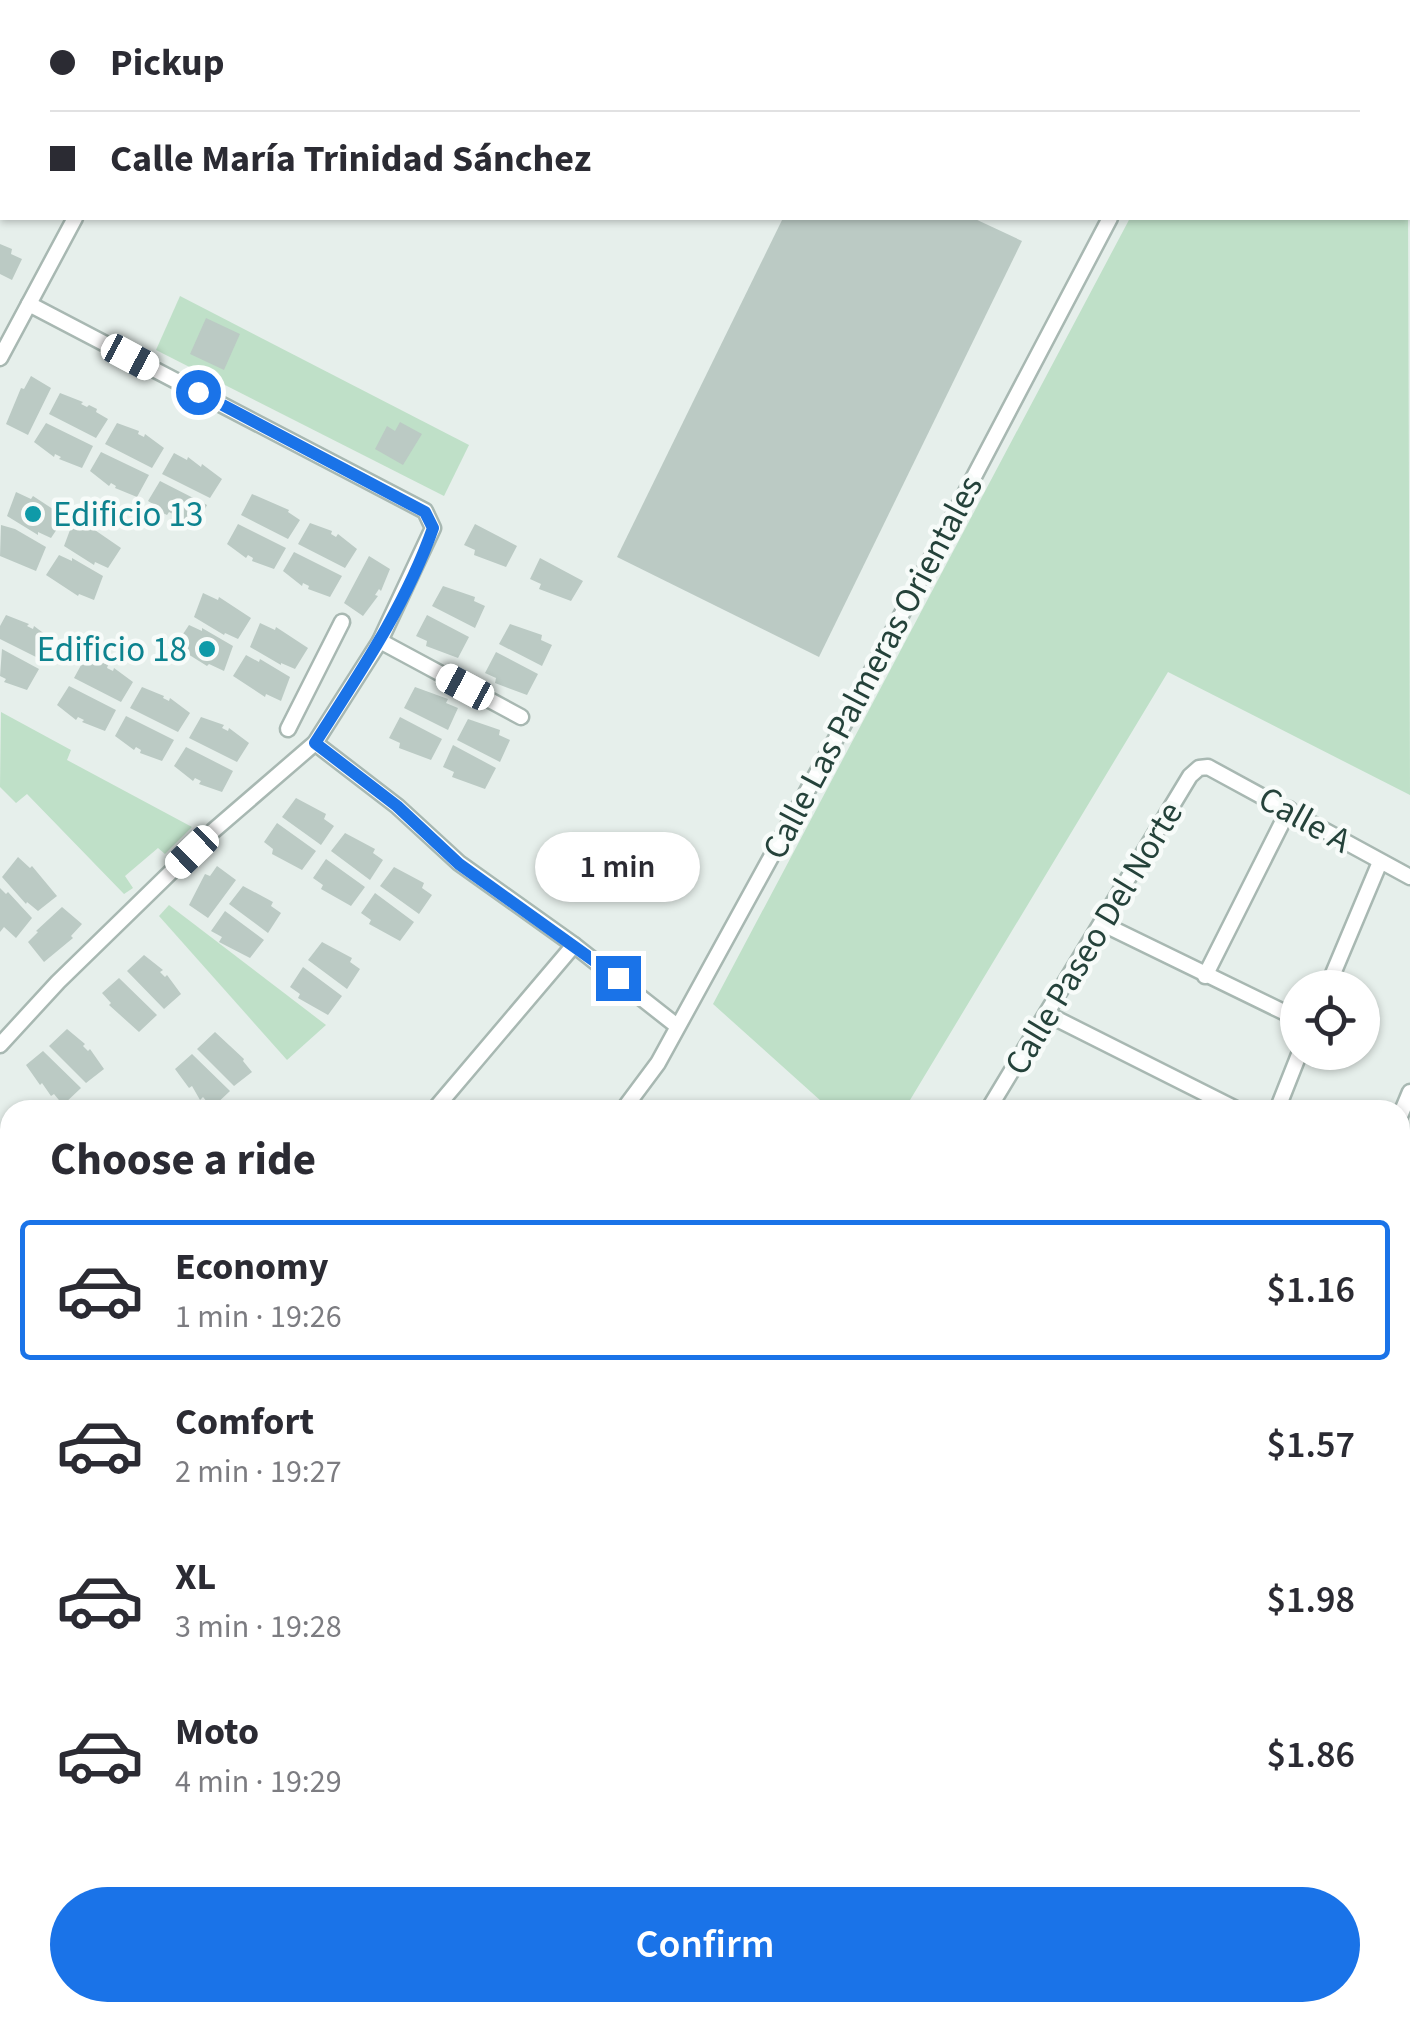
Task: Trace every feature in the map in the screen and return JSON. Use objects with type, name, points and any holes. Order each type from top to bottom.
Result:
[{"type":"street","points":[[0,358],[74,220]]},
{"type":"street","name":"Calle Las Palmeras Orientales","points":[[631,1100],[658,1063],[844,724],[1109,220]]},
{"type":"street","points":[[0,1045],[58,982],[214,831],[315,743],[380,641],[433,528],[425,512],[29,304]]},
{"type":"street","points":[[288,729],[342,622]]},
{"type":"street","points":[[380,641],[522,718]]},
{"type":"street","points":[[315,743],[397,806],[459,864],[574,944],[677,1026]]},
{"type":"street","name":"Calle A","points":[[1199,768],[1208,766],[1410,877]]},
{"type":"street","name":"Calle Paseo Del Norte","points":[[994,1100],[1190,776],[1199,768]]},
{"type":"street","points":[[1205,976],[1290,809]]},
{"type":"street","points":[[1335,970],[1380,862]]},
{"type":"street","points":[[1103,924],[1280,1011]]},
{"type":"street","points":[[442,1100],[574,944]]},
{"type":"street","points":[[1047,1014],[1218,1100]]},
{"type":"street","points":[[1282,1100],[1293,1070]]},
{"type":"green space","points":[[1129,220],[1408,220],[1410,795],[1168,672],[910,1100],[820,1100],[713,1004]]},
{"type":"green space","points":[[180,296],[469,445],[444,496],[156,350]]},
{"type":"green space","points":[[1,712],[71,750],[67,760],[192,827],[165,854],[158,848],[125,876],[133,888],[124,894],[27,794],[16,803],[0,787]]},
{"type":"green space","points":[[169,905],[326,1025],[287,1060],[159,916]]},
{"type":"building","points":[[782,220],[977,220],[1022,241],[819,657],[617,557]]},
{"type":"building","points":[[0,244],[22,259],[12,280],[0,274]]},
{"type":"building","points":[[206,318],[240,334],[224,370],[190,354]]},
{"type":"building","points":[[31,376],[51,388],[28,435],[6,424],[21,388]]},
{"type":"building","points":[[60,393],[97,409],[108,419],[96,438],[49,414]]},
{"type":"building","points":[[400,422],[422,434],[403,465],[375,449],[387,426],[395,431]]},
{"type":"building","points":[[46,423],[93,446],[82,468],[55,454],[54,457],[34,442]]},
{"type":"building","points":[[117,423],[139,431],[144,437],[145,434],[164,448],[152,468],[105,444]]},
{"type":"building","points":[[101,452],[149,475],[137,497],[111,483],[109,486],[90,471]]},
{"type":"building","points":[[174,453],[201,467],[202,464],[222,479],[210,498],[162,474]]},
{"type":"building","points":[[160,481],[207,505],[196,527],[173,518],[175,515],[169,512],[167,515],[159,511],[148,501]]},
{"type":"building","name":"Edificio 13","points":[[16,492],[31,499],[33,496],[65,517],[51,538],[38,535],[7,516]]},
{"type":"building","points":[[252,494],[289,510],[300,520],[288,539],[241,515]]},
{"type":"building","points":[[73,522],[88,529],[89,526],[121,548],[108,568],[95,562],[94,565],[64,546]]},
{"type":"building","points":[[310,523],[332,531],[336,537],[338,534],[357,549],[345,568],[298,544]]},
{"type":"building","points":[[238,524],[286,548],[274,569],[252,561],[248,555],[246,558],[227,544]]},
{"type":"building","points":[[475,524],[517,546],[506,567],[474,555],[475,550],[464,545]]},
{"type":"building","points":[[1,525],[46,547],[36,571],[0,556]]},
{"type":"building","points":[[294,552],[342,576],[330,597],[308,589],[303,583],[302,586],[283,571]]},
{"type":"building","points":[[59,555],[103,576],[94,600],[78,596],[46,575]]},
{"type":"building","points":[[369,556],[390,569],[381,591],[363,616],[344,603]]},
{"type":"building","points":[[540,558],[583,581],[571,601],[539,589],[541,584],[530,579]]},
{"type":"building","points":[[443,586],[475,597],[474,601],[485,606],[475,628],[432,606]]},
{"type":"building","points":[[203,593],[218,600],[219,597],[251,618],[238,639],[194,617]]},
{"type":"building","points":[[6,615],[33,629],[34,626],[54,641],[42,660],[0,639],[0,626]]},
{"type":"building","points":[[427,615],[469,637],[458,658],[426,646],[427,641],[416,636]]},
{"type":"building","points":[[260,623],[275,630],[276,627],[308,648],[295,669],[250,647]]},
{"type":"building","points":[[510,624],[542,635],[541,640],[552,645],[542,666],[499,644]]},
{"type":"building","name":"Edificio 18","points":[[189,625],[233,646],[224,671],[207,666],[175,646]]},
{"type":"building","points":[[2,649],[39,669],[27,690],[4,682],[6,679],[0,676]]},
{"type":"building","points":[[496,652],[538,674],[527,695],[495,683],[496,678],[485,673]]},
{"type":"building","points":[[246,655],[290,677],[281,701],[266,694],[265,697],[233,676]]},
{"type":"building","points":[[86,656],[113,671],[114,668],[133,682],[121,702],[74,678]]},
{"type":"building","points":[[69,686],[116,710],[105,731],[78,717],[76,720],[57,705]]},
{"type":"building","points":[[142,687],[169,701],[170,698],[190,713],[178,732],[130,708]]},
{"type":"building","points":[[415,687],[448,699],[446,703],[458,708],[448,730],[404,708]]},
{"type":"building","points":[[126,716],[174,740],[162,761],[140,753],[136,747],[134,750],[115,736]]},
{"type":"building","points":[[201,717],[224,725],[222,728],[229,728],[249,743],[237,762],[189,738]]},
{"type":"building","points":[[400,717],[442,739],[431,760],[399,748],[400,743],[389,738]]},
{"type":"building","points":[[468,719],[500,730],[499,735],[510,740],[500,762],[457,740]]},
{"type":"building","points":[[453,745],[496,768],[485,789],[452,777],[454,772],[443,767]]},
{"type":"building","points":[[186,747],[233,771],[222,792],[199,784],[201,781],[195,778],[193,781],[174,766]]},
{"type":"building","points":[[296,798],[326,814],[324,819],[334,826],[321,845],[282,817]]},
{"type":"building","points":[[277,823],[316,851],[302,870],[272,854],[273,849],[264,842]]},
{"type":"building","points":[[345,833],[375,849],[373,853],[383,860],[370,880],[331,851]]},
{"type":"building","points":[[18,857],[32,866],[57,896],[38,911],[26,904],[2,877]]},
{"type":"building","points":[[326,859],[365,887],[351,906],[321,889],[323,885],[313,878]]},
{"type":"building","points":[[217,866],[236,880],[208,918],[189,905],[205,874],[210,876]]},
{"type":"building","points":[[394,867],[424,883],[422,888],[432,895],[419,914],[380,886]]},
{"type":"building","points":[[243,886],[273,902],[271,906],[281,913],[268,933],[229,904]]},
{"type":"building","points":[[0,888],[32,918],[16,938],[4,927],[0,932]]},
{"type":"building","points":[[375,893],[414,922],[400,941],[369,924],[371,920],[361,913]]},
{"type":"building","points":[[62,907],[82,924],[73,938],[44,962],[28,942]]},
{"type":"building","points":[[225,911],[264,940],[250,958],[219,942],[222,937],[211,931]]},
{"type":"building","points":[[322,942],[352,958],[350,962],[360,969],[347,989],[308,960]]},
{"type":"building","points":[[144,955],[163,970],[160,972],[181,994],[164,1009],[127,971]]},
{"type":"building","points":[[303,967],[342,996],[328,1015],[298,998],[300,994],[290,987]]},
{"type":"building","points":[[119,978],[157,1015],[139,1032],[109,1005],[102,993]]},
{"type":"building","points":[[67,1029],[90,1049],[104,1069],[86,1083],[49,1046]]},
{"type":"building","points":[[215,1032],[252,1072],[234,1086],[197,1049]]},
{"type":"building","points":[[43,1051],[81,1088],[68,1100],[59,1100],[40,1085],[26,1065]]},
{"type":"building","points":[[192,1054],[230,1091],[220,1100],[200,1100],[175,1069]]},
{"type":"place","name":"Edificio 13","points":[[33,514]]},
{"type":"place","name":"Edificio 18","points":[[207,649]]},
{"type":"route","points":[[198,392],[425,512],[433,528],[425,550],[380,641],[315,743],[397,806],[459,864],[618,978]]}]
